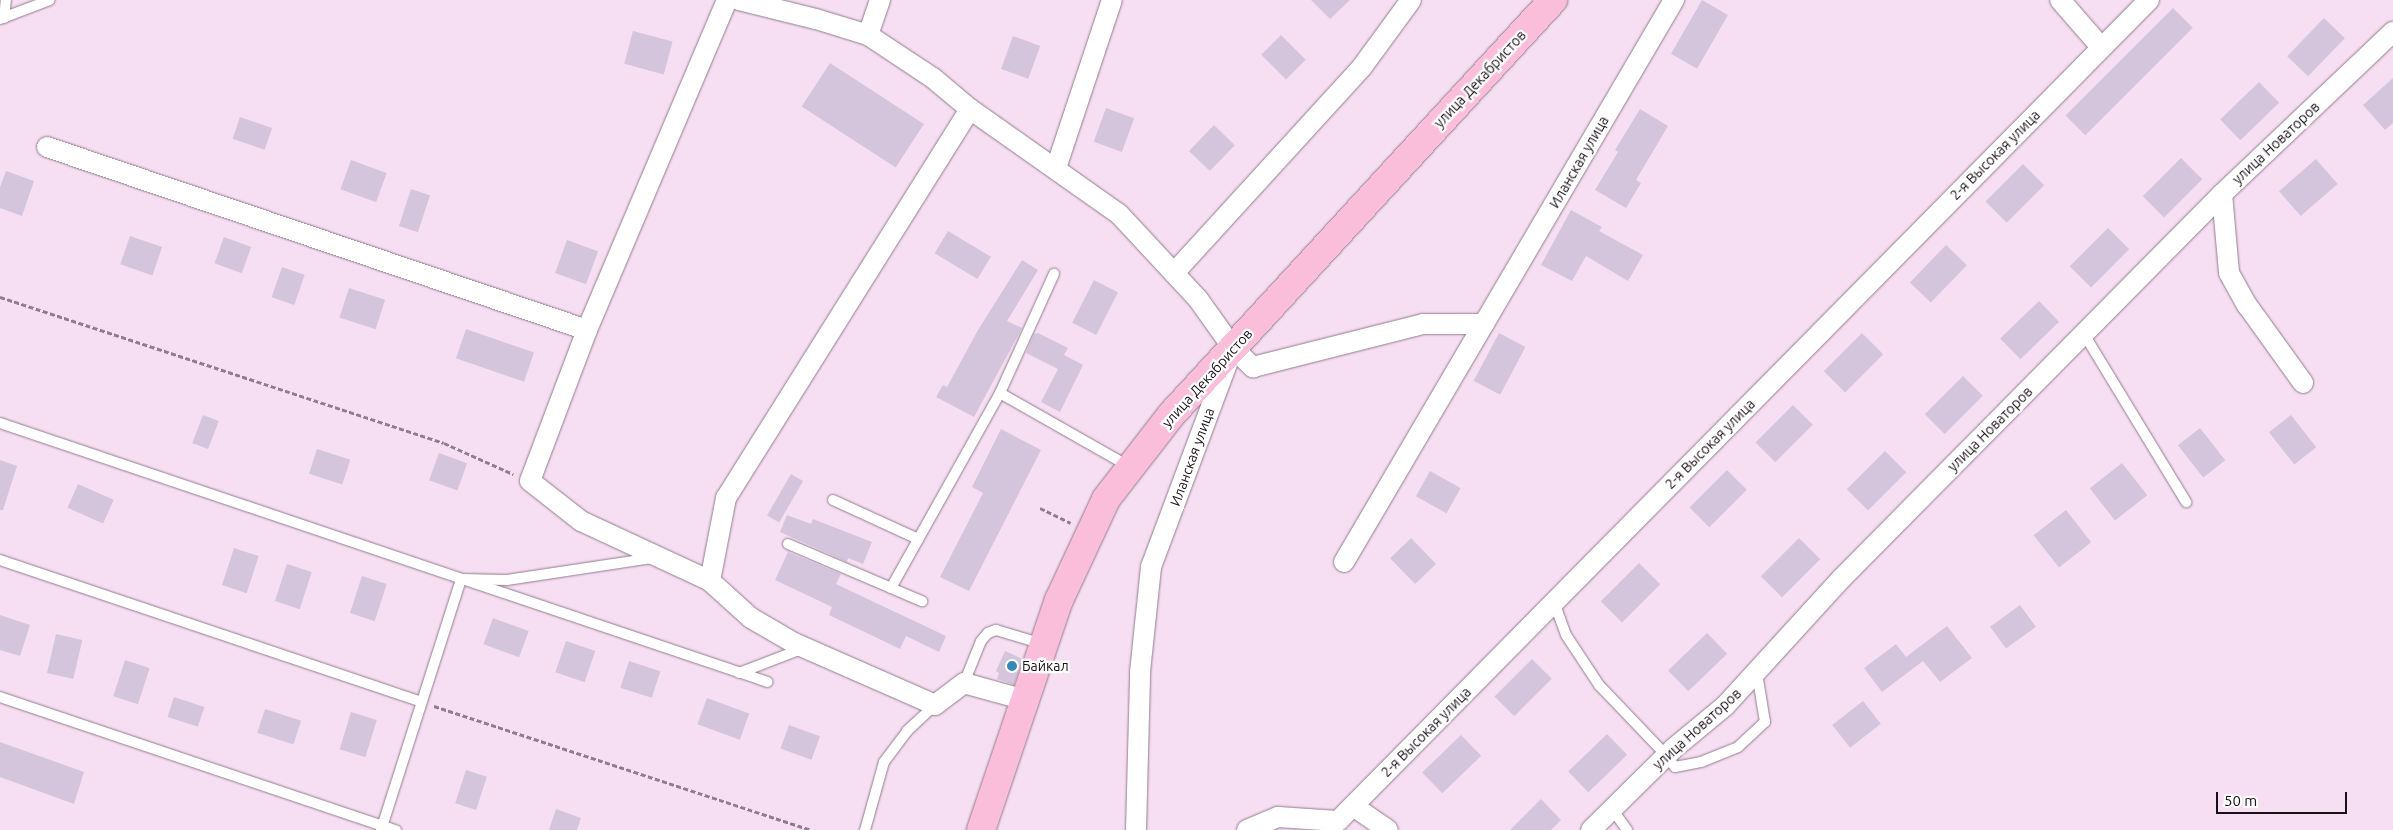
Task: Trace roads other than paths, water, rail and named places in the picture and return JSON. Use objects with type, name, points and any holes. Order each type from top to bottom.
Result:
[{"type":"main road","name":"улица Декабристов","points":[[981,830],[1059,600],[1106,499],[1172,414],[1553,0]]},
{"type":"street","points":[[726,0],[587,330],[530,481],[581,521],[710,581],[750,618],[804,648],[935,705],[964,683],[1025,700]]},
{"type":"street","points":[[739,0],[868,35],[933,78],[970,109],[1119,214],[1198,299],[1233,348],[1253,367],[1423,324],[1484,324]]},
{"type":"street","points":[[868,35],[880,0]]},
{"type":"street","points":[[1056,168],[1112,0]]},
{"type":"street","points":[[1174,273],[1362,67],[1411,0]]},
{"type":"street","name":"Иланская улица","points":[[1344,562],[1674,0]]},
{"type":"street","points":[[2060,0],[2101,48]]},
{"type":"street","name":"2-я Высокая улица","points":[[1247,830],[1278,817],[1338,821],[2149,0]]},
{"type":"street","name":"улица Новаторов","points":[[1591,830],[1666,755],[1726,706],[1842,578],[2222,194],[2393,32]]},
{"type":"street","points":[[710,581],[726,498],[970,109]]},
{"type":"street","points":[[47,147],[587,330]]},
{"type":"street","points":[[2222,194],[2229,274],[2247,305],[2303,383]]},
{"type":"street","name":"Иланская улица","points":[[1136,830],[1140,672],[1152,567],[1233,348]]},
{"type":"street","points":[[1353,806],[1388,830]]},
{"type":"lane","points":[[2,18],[6,0]]},
{"type":"lane","points":[[2,18],[50,0]]},
{"type":"lane","points":[[892,588],[1000,393],[1054,274]]},
{"type":"lane","points":[[2084,334],[2186,502]]},
{"type":"lane","points":[[1000,393],[1130,468]]},
{"type":"lane","points":[[0,423],[768,682]]},
{"type":"lane","points":[[833,500],[918,539]]},
{"type":"lane","points":[[788,544],[922,601]]},
{"type":"lane","points":[[461,578],[507,580],[660,558]]},
{"type":"lane","points":[[0,560],[421,702]]},
{"type":"lane","points":[[382,828],[461,578]]},
{"type":"lane","points":[[1554,602],[1566,635],[1599,685],[1666,755],[1674,767],[1701,762],[1738,747],[1765,722],[1757,673]]},
{"type":"lane","points":[[964,683],[981,641],[988,633],[996,630],[1044,644]]},
{"type":"lane","points":[[739,672],[804,648]]},
{"type":"lane","points":[[0,697],[382,828],[396,830]]},
{"type":"lane","points":[[865,830],[884,762],[908,731],[935,705]]},
{"type":"lane","points":[[1612,809],[1627,830]]},
{"type":"place","name":"Байкал","points":[[1012,666]]}]
